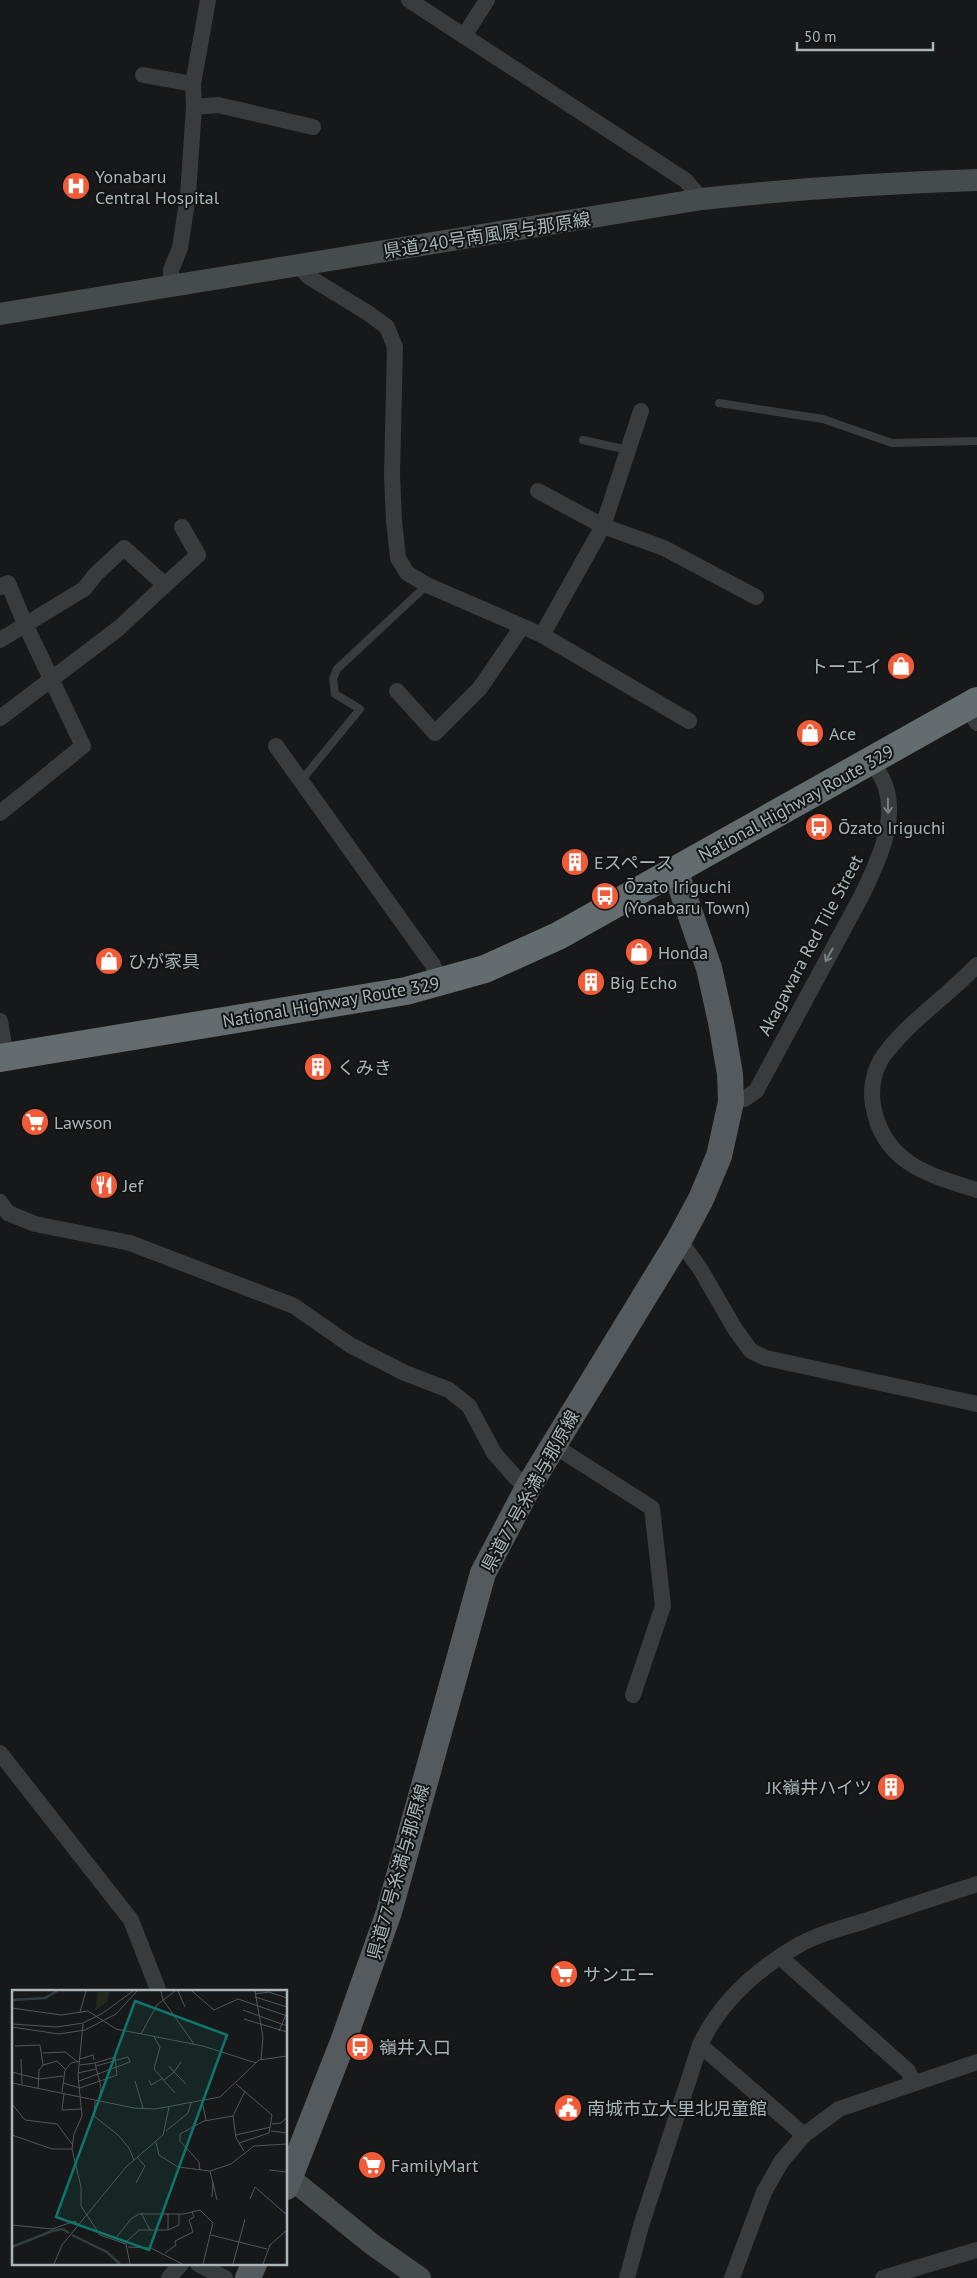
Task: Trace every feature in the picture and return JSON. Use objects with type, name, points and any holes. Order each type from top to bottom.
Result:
[{"type":"highway","name":"National Highway Route 329","points":[[3,1058],[352,1001],[440,983],[486,969],[558,936],[872,761],[974,710]]},
{"type":"main road","name":"県道240号南風原与那原線","points":[[0,314],[171,288],[702,200],[790,189],[890,182],[977,180]]},
{"type":"main road","name":"県道77号糸満与那原線","points":[[288,2180],[344,2039],[389,1912],[483,1573],[530,1484],[679,1240],[701,1199],[719,1156],[731,1102],[730,1074],[726,1048],[709,968],[675,870]]},
{"type":"main road","points":[[288,2180],[373,2245],[420,2278]]},
{"type":"main road","points":[[248,2278],[253,2266]]},
{"type":"street","points":[[171,288],[171,270],[180,248],[188,195],[194,108],[193,84],[205,0]]},
{"type":"street","points":[[409,0],[685,180],[702,200]]},
{"type":"street","points":[[464,36],[488,0]]},
{"type":"street","points":[[143,75],[193,84]]},
{"type":"street","points":[[194,108],[218,106],[314,127]]},
{"type":"street","points":[[299,266],[309,277],[368,313],[387,327],[394,346],[392,475],[398,558],[407,573],[427,585],[521,628],[542,635],[689,721]]},
{"type":"street","points":[[542,635],[603,526],[641,411]]},
{"type":"street","points":[[538,492],[603,526],[664,548],[756,597]]},
{"type":"street","points":[[0,718],[119,628],[198,555],[182,527]]},
{"type":"street","points":[[0,640],[84,589],[96,574],[124,548],[165,585]]},
{"type":"street","points":[[0,587],[8,583],[25,624],[83,746],[0,813]]},
{"type":"street","points":[[397,691],[436,732],[480,688],[521,628]]},
{"type":"street","points":[[276,746],[433,965],[440,983]]},
{"type":"street","name":"Akagawara Red Tile Street","points":[[731,1102],[744,1099],[756,1091],[878,862],[885,837],[889,801],[886,786],[872,761]]},
{"type":"street","points":[[977,964],[900,1037],[884,1056],[876,1070],[870,1091],[875,1116],[885,1140],[895,1154],[931,1176],[977,1190]]},
{"type":"street","points":[[0,1021],[3,1058]]},
{"type":"street","points":[[0,1202],[8,1213],[36,1224],[130,1243],[294,1306],[350,1345],[405,1373],[449,1390],[470,1406],[494,1453],[517,1479],[530,1484]]},
{"type":"street","points":[[679,1240],[699,1267],[735,1329],[751,1351],[766,1358],[977,1404]]},
{"type":"street","points":[[553,1445],[652,1508],[663,1606],[633,1694]]},
{"type":"street","points":[[0,1753],[131,1920],[158,1990]]},
{"type":"street","points":[[627,2278],[641,2226],[700,2044],[710,2022],[724,2004],[759,1972],[798,1946],[824,1934],[977,1884]]},
{"type":"street","points":[[780,1957],[908,2070],[914,2083]]},
{"type":"street","points":[[700,2044],[804,2135]]},
{"type":"street","points":[[732,2278],[764,2192],[781,2162],[804,2135],[839,2109],[977,2062]]},
{"type":"street","points":[[883,2278],[977,2250]]},
{"type":"street","points":[[169,2278],[179,2266]]},
{"type":"street","points":[[202,2266],[225,2278]]},
{"type":"lane","points":[[719,403],[823,419],[892,443],[977,441]]},
{"type":"lane","points":[[582,440],[628,450]]},
{"type":"lane","points":[[300,782],[360,709],[335,694],[333,679],[337,669],[427,585]]},
{"type":"place","name":"Yonabaru Central Hospital","points":[[76,186]]},
{"type":"place","name":"トーエイ","points":[[901,666]]},
{"type":"place","name":"Ace","points":[[810,733]]},
{"type":"place","name":"Ōzato Iriguchi","points":[[819,827]]},
{"type":"place","name":"Eスペース","points":[[575,862]]},
{"type":"place","name":"Ōzato Iriguchi (Yonabaru Town)","points":[[605,896]]},
{"type":"place","name":"Honda","points":[[639,952]]},
{"type":"place","name":"ひが家具","points":[[109,961]]},
{"type":"place","name":"Big Echo","points":[[591,982]]},
{"type":"place","name":"くみき","points":[[318,1067]]},
{"type":"place","name":"Lawson","points":[[35,1122]]},
{"type":"place","name":"Jef","points":[[104,1185]]},
{"type":"place","name":"JK嶺井ハイツ","points":[[891,1787]]},
{"type":"place","name":"サンエー","points":[[564,1974]]},
{"type":"place","name":"嶺井入口","points":[[360,2047]]},
{"type":"place","name":"南城市立大里北児童館","points":[[568,2108]]},
{"type":"place","name":"FamilyMart","points":[[372,2165]]}]
